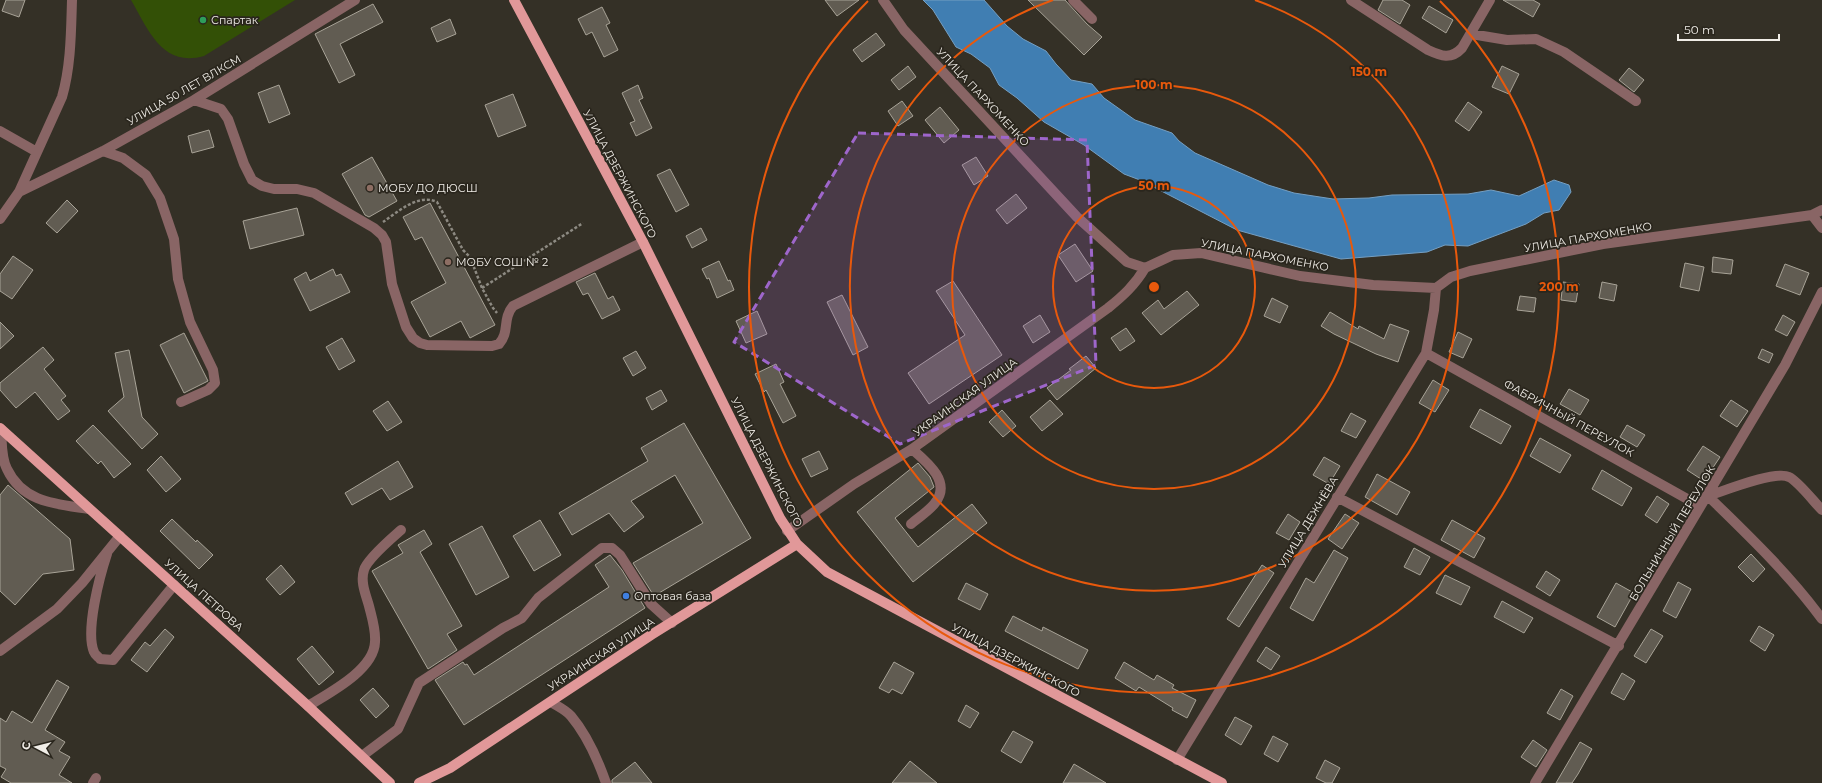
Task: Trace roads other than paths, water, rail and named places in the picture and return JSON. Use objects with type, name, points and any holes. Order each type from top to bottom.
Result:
[{"type":"main road","name":"УЛИЦА ДЗЕРЖИНСКОГО","points":[[514,0],[643,242],[787,531],[797,544],[827,572],[1222,783]]},
{"type":"main road","name":"УЛИЦА ПЕТРОВА","points":[[1,429],[174,584],[390,783]]},
{"type":"main road","name":"УКРАИНСКАЯ УЛИЦА","points":[[419,783],[450,768],[672,623],[797,544]]},
{"type":"street","name":"УЛИЦА 50 ЛЕТ ВЛКСМ","points":[[0,219],[19,192],[62,97],[69,56],[72,0]]},
{"type":"street","name":"УЛИЦА 50 ЛЕТ ВЛКСМ","points":[[19,192],[103,151],[194,100],[355,0]]},
{"type":"street","name":"УЛИЦА ПАРХОМЕНКО","points":[[883,0],[904,30],[1077,217],[1127,262],[1145,268],[1173,255],[1201,253],[1300,276],[1373,286],[1436,288],[1450,277],[1470,271],[1603,244],[1812,215],[1822,210]]},
{"type":"street","points":[[1073,0],[1092,19]]},
{"type":"street","points":[[1350,0],[1428,50],[1441,56],[1452,56],[1458,53],[1471,34],[1490,0]]},
{"type":"street","points":[[1471,34],[1507,40],[1536,38],[1564,52],[1636,101]]},
{"type":"street","points":[[194,100],[220,110],[228,119],[244,164],[252,180],[262,186],[274,189],[298,189],[314,193],[374,228],[386,242],[392,284],[406,327],[412,338],[420,343],[428,345],[492,346],[499,344],[503,339],[506,329],[506,317],[513,306],[643,242]]},
{"type":"street","points":[[0,131],[37,152]]},
{"type":"street","points":[[103,151],[123,158],[146,175],[160,198],[174,239],[178,279],[186,308],[190,322],[213,370],[215,383],[208,390],[181,402]]},
{"type":"street","points":[[1812,215],[1822,228]]},
{"type":"street","name":"УКРАИНСКАЯ УЛИЦА","points":[[787,531],[854,484],[912,449],[1108,308],[1126,294],[1145,268]]},
{"type":"street","name":"УЛИЦА ДЕЖНЁВА","points":[[1177,760],[1426,353],[1434,310],[1436,288]]},
{"type":"street","name":"БОЛЬНИЧНЫЙ ПЕРЕУЛОК","points":[[1536,783],[1785,365],[1822,292]]},
{"type":"street","name":"ФАБРИЧНЫЙ ПЕРЕУЛОК","points":[[1426,353],[1700,506]]},
{"type":"street","points":[[1,429],[3,455],[6,469],[18,487],[47,503],[90,509]]},
{"type":"street","points":[[912,449],[930,465],[940,482],[941,491],[935,503],[912,524]]},
{"type":"street","points":[[1822,510],[1792,478],[1782,475],[1771,476],[1741,484],[1708,496],[1752,539],[1811,604],[1822,619]]},
{"type":"street","points":[[1337,497],[1619,646]]},
{"type":"street","points":[[308,706],[342,685],[367,663],[376,644],[374,625],[363,582],[364,568],[379,550],[401,530]]},
{"type":"street","points":[[0,651],[56,609],[82,583],[107,554],[120,536]]},
{"type":"street","points":[[362,756],[398,729],[419,683],[503,628],[522,618],[538,598],[602,548],[612,548],[620,555],[651,604],[672,623]]},
{"type":"street","points":[[107,554],[99,578],[93,608],[92,638],[94,653],[100,659],[113,660],[174,584]]},
{"type":"street","points":[[551,702],[571,715],[597,760],[606,783]]},
{"type":"water","points":[[923,0],[984,0],[1007,26],[1023,39],[1046,51],[1071,80],[1092,84],[1104,98],[1135,120],[1172,133],[1179,141],[1195,153],[1268,185],[1294,193],[1333,199],[1369,198],[1392,195],[1468,194],[1491,190],[1519,196],[1554,180],[1569,185],[1571,192],[1559,210],[1544,213],[1526,224],[1468,246],[1445,245],[1427,252],[1341,259],[1237,230],[1140,180],[1124,174],[1084,145],[1044,122],[1017,98],[999,85],[990,68],[971,54],[956,47],[933,10]]},
{"type":"place","name":"Спартак","points":[[203,20]]},
{"type":"place","name":"МОБУ ДО ДЮСШ","points":[[370,188]]},
{"type":"place","name":"МОБУ СОШ № 2","points":[[448,262]]},
{"type":"place","name":"Оптовая база","points":[[626,596]]}]
